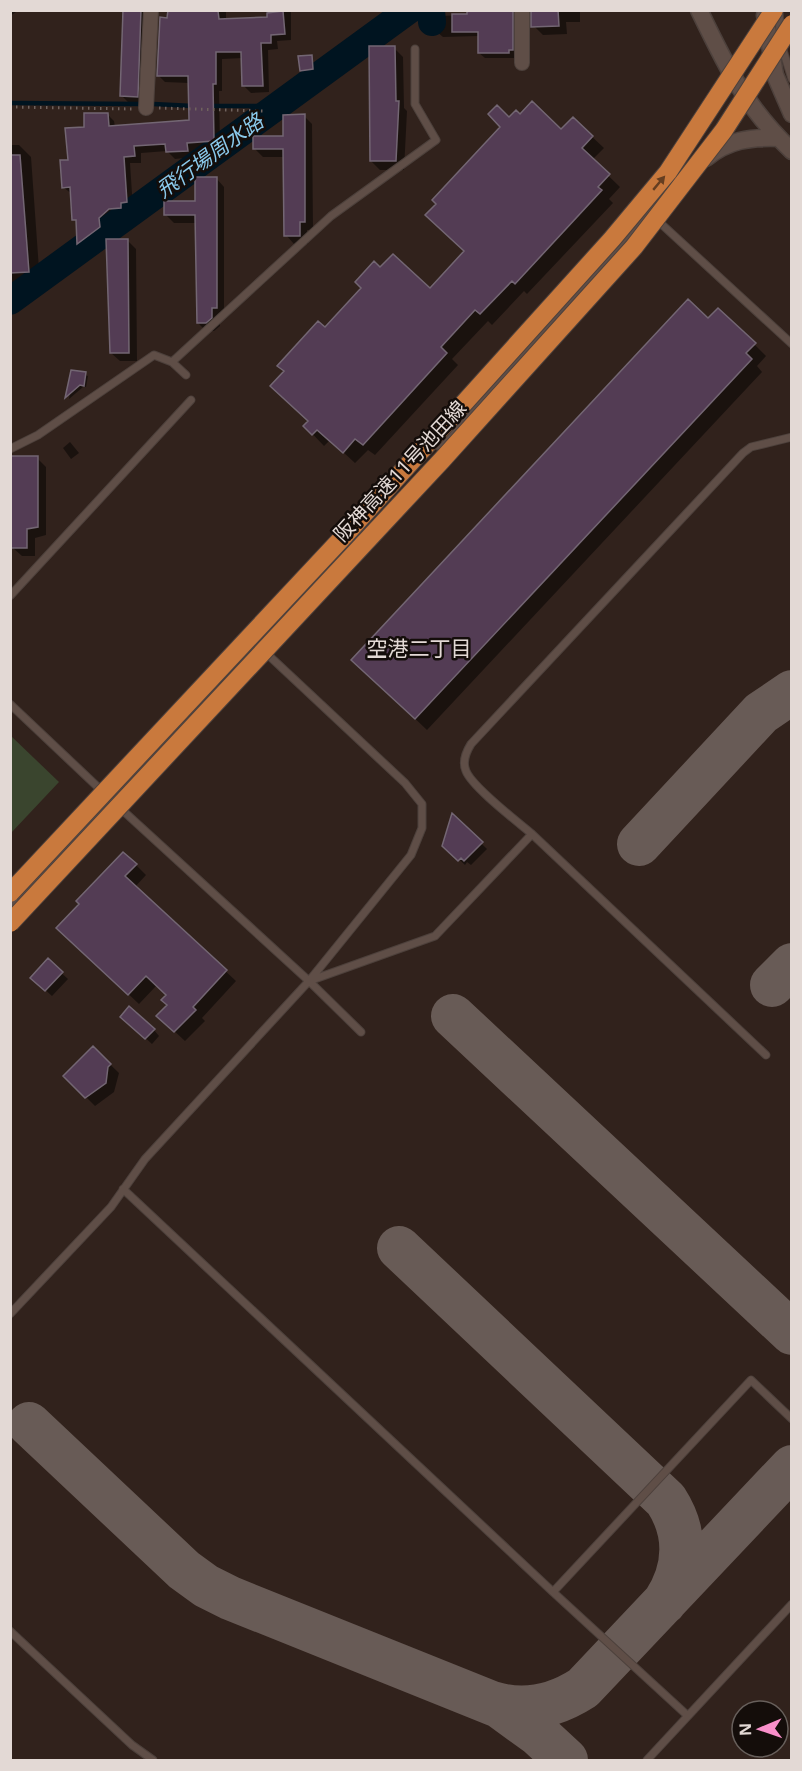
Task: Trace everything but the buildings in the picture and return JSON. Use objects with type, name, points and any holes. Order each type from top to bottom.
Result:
[{"type":"highway","name":"阪神高速11号池田線","points":[[10,893],[345,535],[612,239],[675,162],[776,10]]},
{"type":"highway","name":"阪神高速11号池田線","points":[[10,923],[442,460],[634,247],[724,130],[792,24]]},
{"type":"street","points":[[146,108],[151,10]]},
{"type":"street","points":[[522,10],[522,63]]},
{"type":"street","points":[[699,10],[744,97],[792,151]]},
{"type":"street","points":[[764,10],[769,51],[775,75],[792,114]]},
{"type":"street","points":[[10,907],[695,165],[744,97],[769,51]]},
{"type":"street","points":[[695,165],[718,148],[738,140],[779,138]]},
{"type":"lane","points":[[776,10],[782,48],[792,79]]},
{"type":"lane","points":[[172,362],[331,216],[436,140],[416,104],[415,49]]},
{"type":"lane","points":[[650,214],[792,344]]},
{"type":"lane","points":[[10,449],[38,435],[154,355],[172,362],[186,375]]},
{"type":"lane","points":[[10,596],[191,400]]},
{"type":"lane","points":[[766,1055],[532,834],[471,780],[465,764],[465,753],[743,453],[758,444],[792,437]]},
{"type":"lane","points":[[10,1314],[111,1207],[145,1159],[309,981],[411,855],[422,828],[422,804],[405,783],[255,643]]},
{"type":"lane","points":[[10,704],[361,1032]]},
{"type":"lane","points":[[309,981],[435,936],[532,834]]},
{"type":"lane","points":[[123,1189],[688,1716]]},
{"type":"lane","points":[[553,1592],[751,1380],[792,1419]]},
{"type":"lane","points":[[647,1761],[792,1604]]},
{"type":"lane","points":[[10,1631],[132,1745],[153,1761]]},
{"type":"green space","points":[[11,736],[59,782],[10,833]]},
{"type":"waterway","name":"飛行場周水路","points":[[10,301],[409,10]]},
{"type":"waterway","name":"飛行場周水路","points":[[431,10],[432,22]]},
{"type":"waterway","points":[[10,103],[141,104]]},
{"type":"waterway","points":[[153,104],[193,106]]},
{"type":"waterway","points":[[207,106],[277,106]]},
{"type":"taxiway","points":[[639,844],[761,713],[792,692]]},
{"type":"taxiway","points":[[772,985],[792,965]]},
{"type":"taxiway","points":[[453,1016],[792,1333]]},
{"type":"taxiway","points":[[399,1248],[666,1500],[678,1526],[682,1552],[677,1577],[664,1603]]},
{"type":"taxiway","points":[[29,1424],[184,1570],[206,1586],[230,1598],[499,1706],[539,1735],[566,1760]]},
{"type":"taxiway","points":[[492,1703],[516,1707],[539,1706],[561,1699],[583,1688],[792,1467]]},
{"type":"district","name":"空港二丁目","points":[[419,649]]}]
